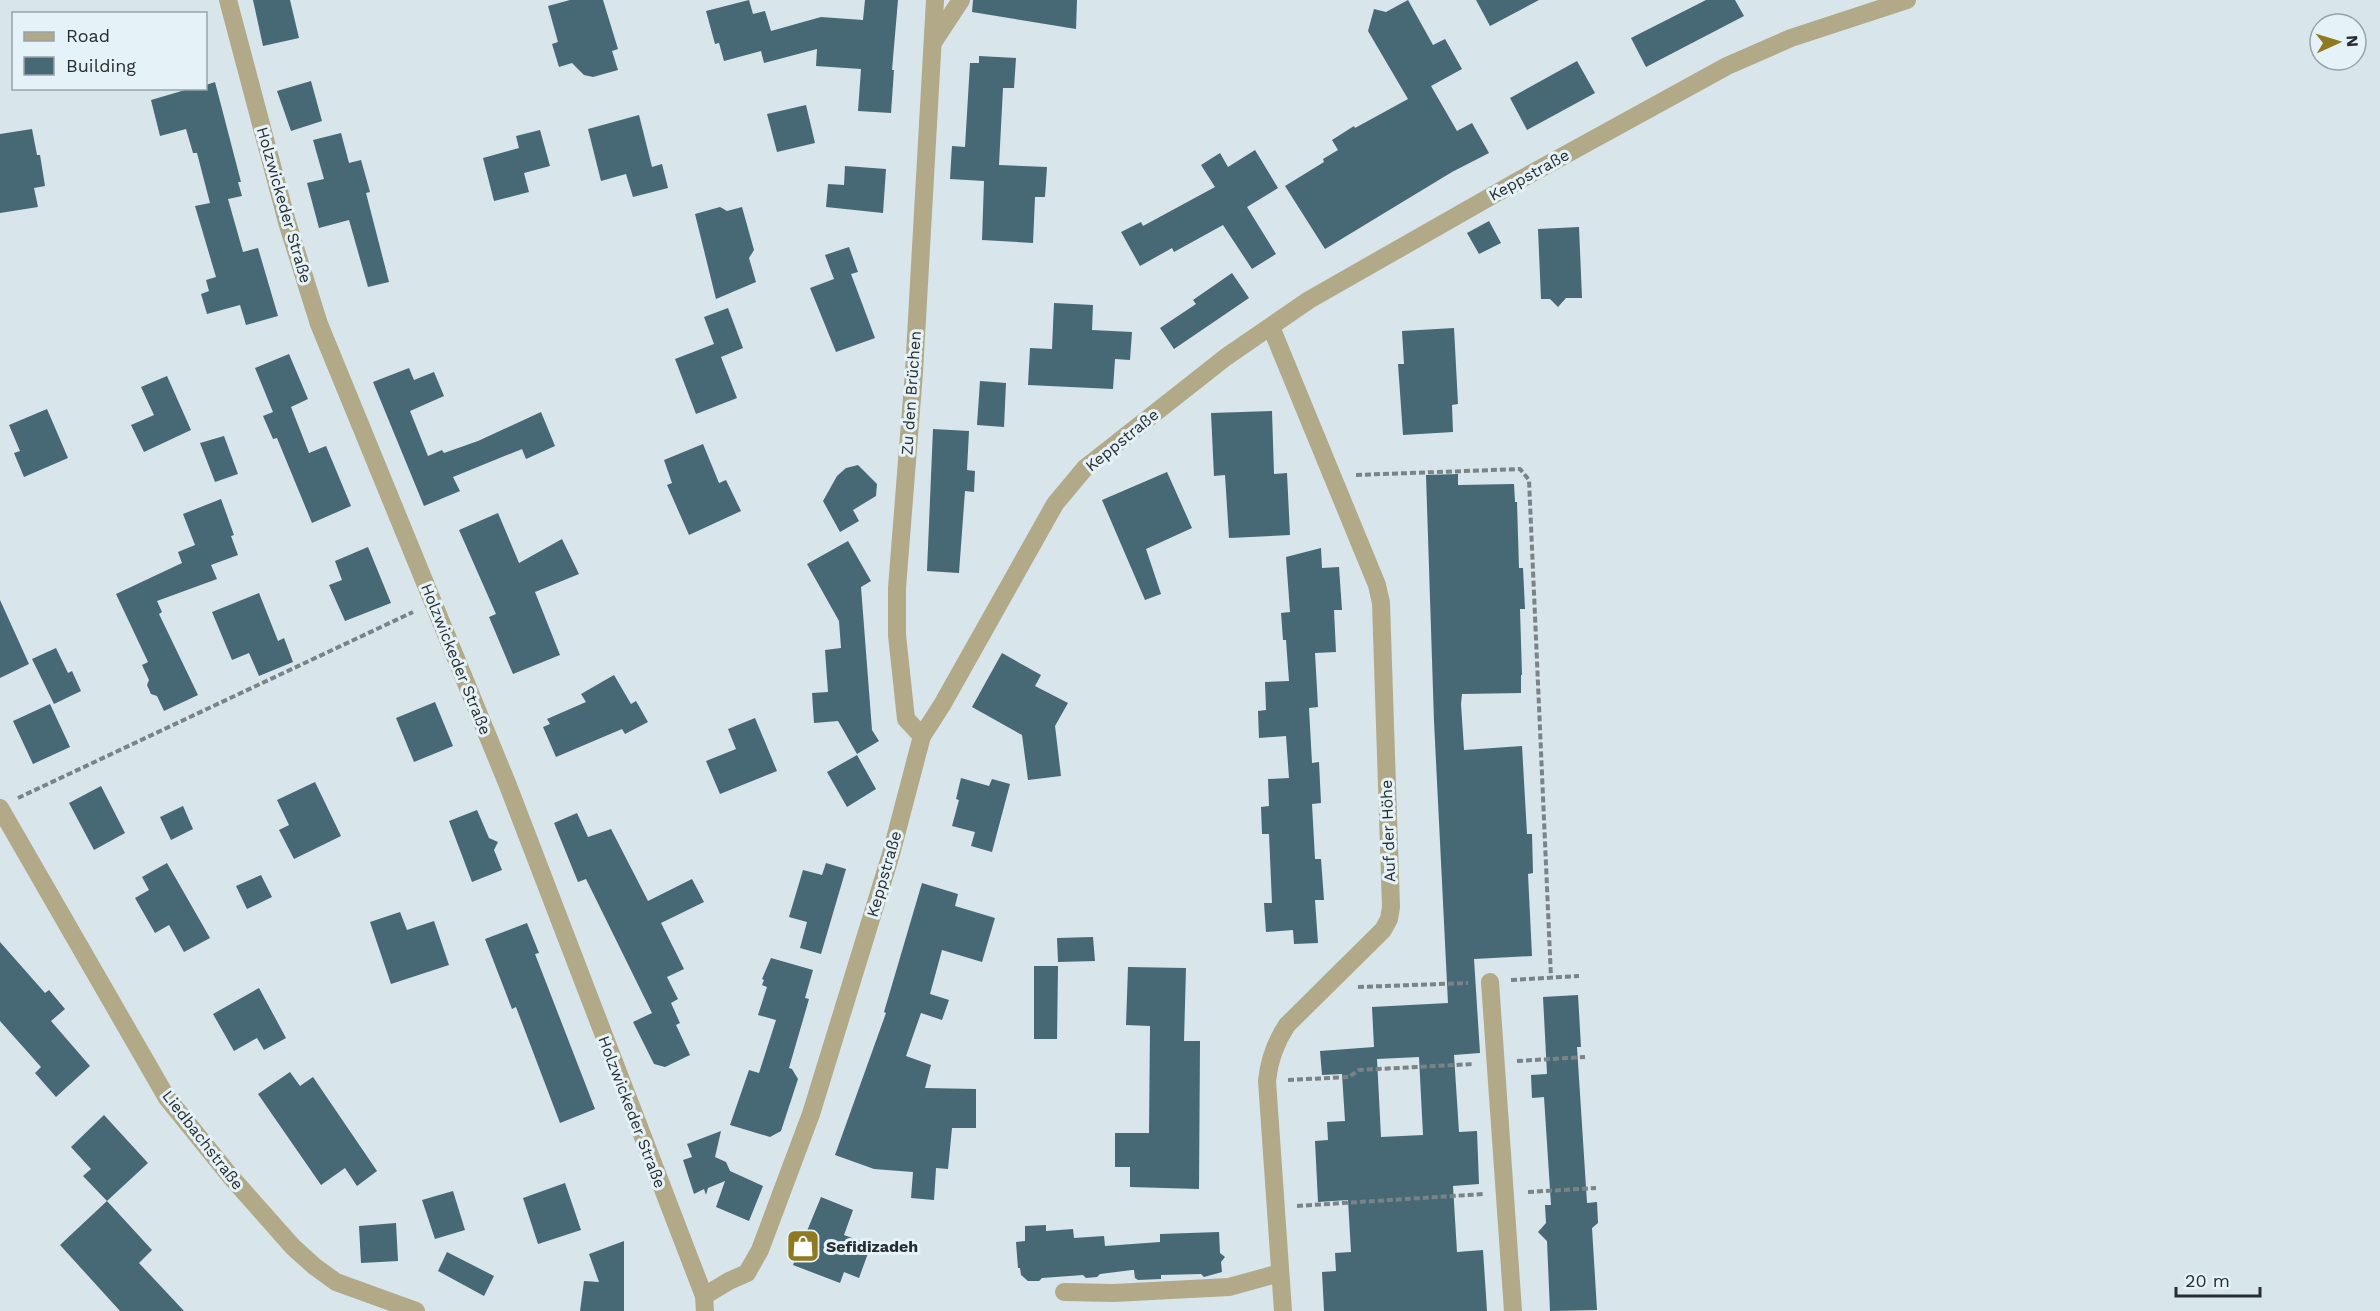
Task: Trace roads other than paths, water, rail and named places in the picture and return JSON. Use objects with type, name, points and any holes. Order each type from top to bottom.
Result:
[{"type":"street","name":"Holzwickeder Straße","points":[[228,0],[287,222],[319,324],[507,783],[704,1304]]},
{"type":"street","name":"Zu den Brüchen","points":[[922,736],[906,719],[897,635],[897,588],[914,372],[935,0]]},
{"type":"street","points":[[932,44],[961,0]]},
{"type":"street","name":"Keppstraße","points":[[704,1304],[729,1281],[747,1273],[760,1251],[811,1114],[891,854],[922,736],[942,705],[1055,504],[1085,468],[1226,357],[1309,300],[1474,206],[1727,66],[1791,38],[1907,0]]},
{"type":"street","name":"Auf der Höhe","points":[[1271,327],[1377,585],[1381,603],[1391,907],[1389,919],[1383,930],[1287,1025],[1269,1061],[1267,1081],[1282,1311]]},
{"type":"street","name":"Liedbachstraße","points":[[5,805],[167,1098],[231,1177],[293,1247],[336,1282],[416,1311]]},
{"type":"street","points":[[1490,982],[1513,1311]]},
{"type":"street","points":[[1064,1292],[1114,1293],[1229,1287],[1280,1273]]},
{"type":"place","name":"Sefidizadeh","points":[[803,1246]]}]
